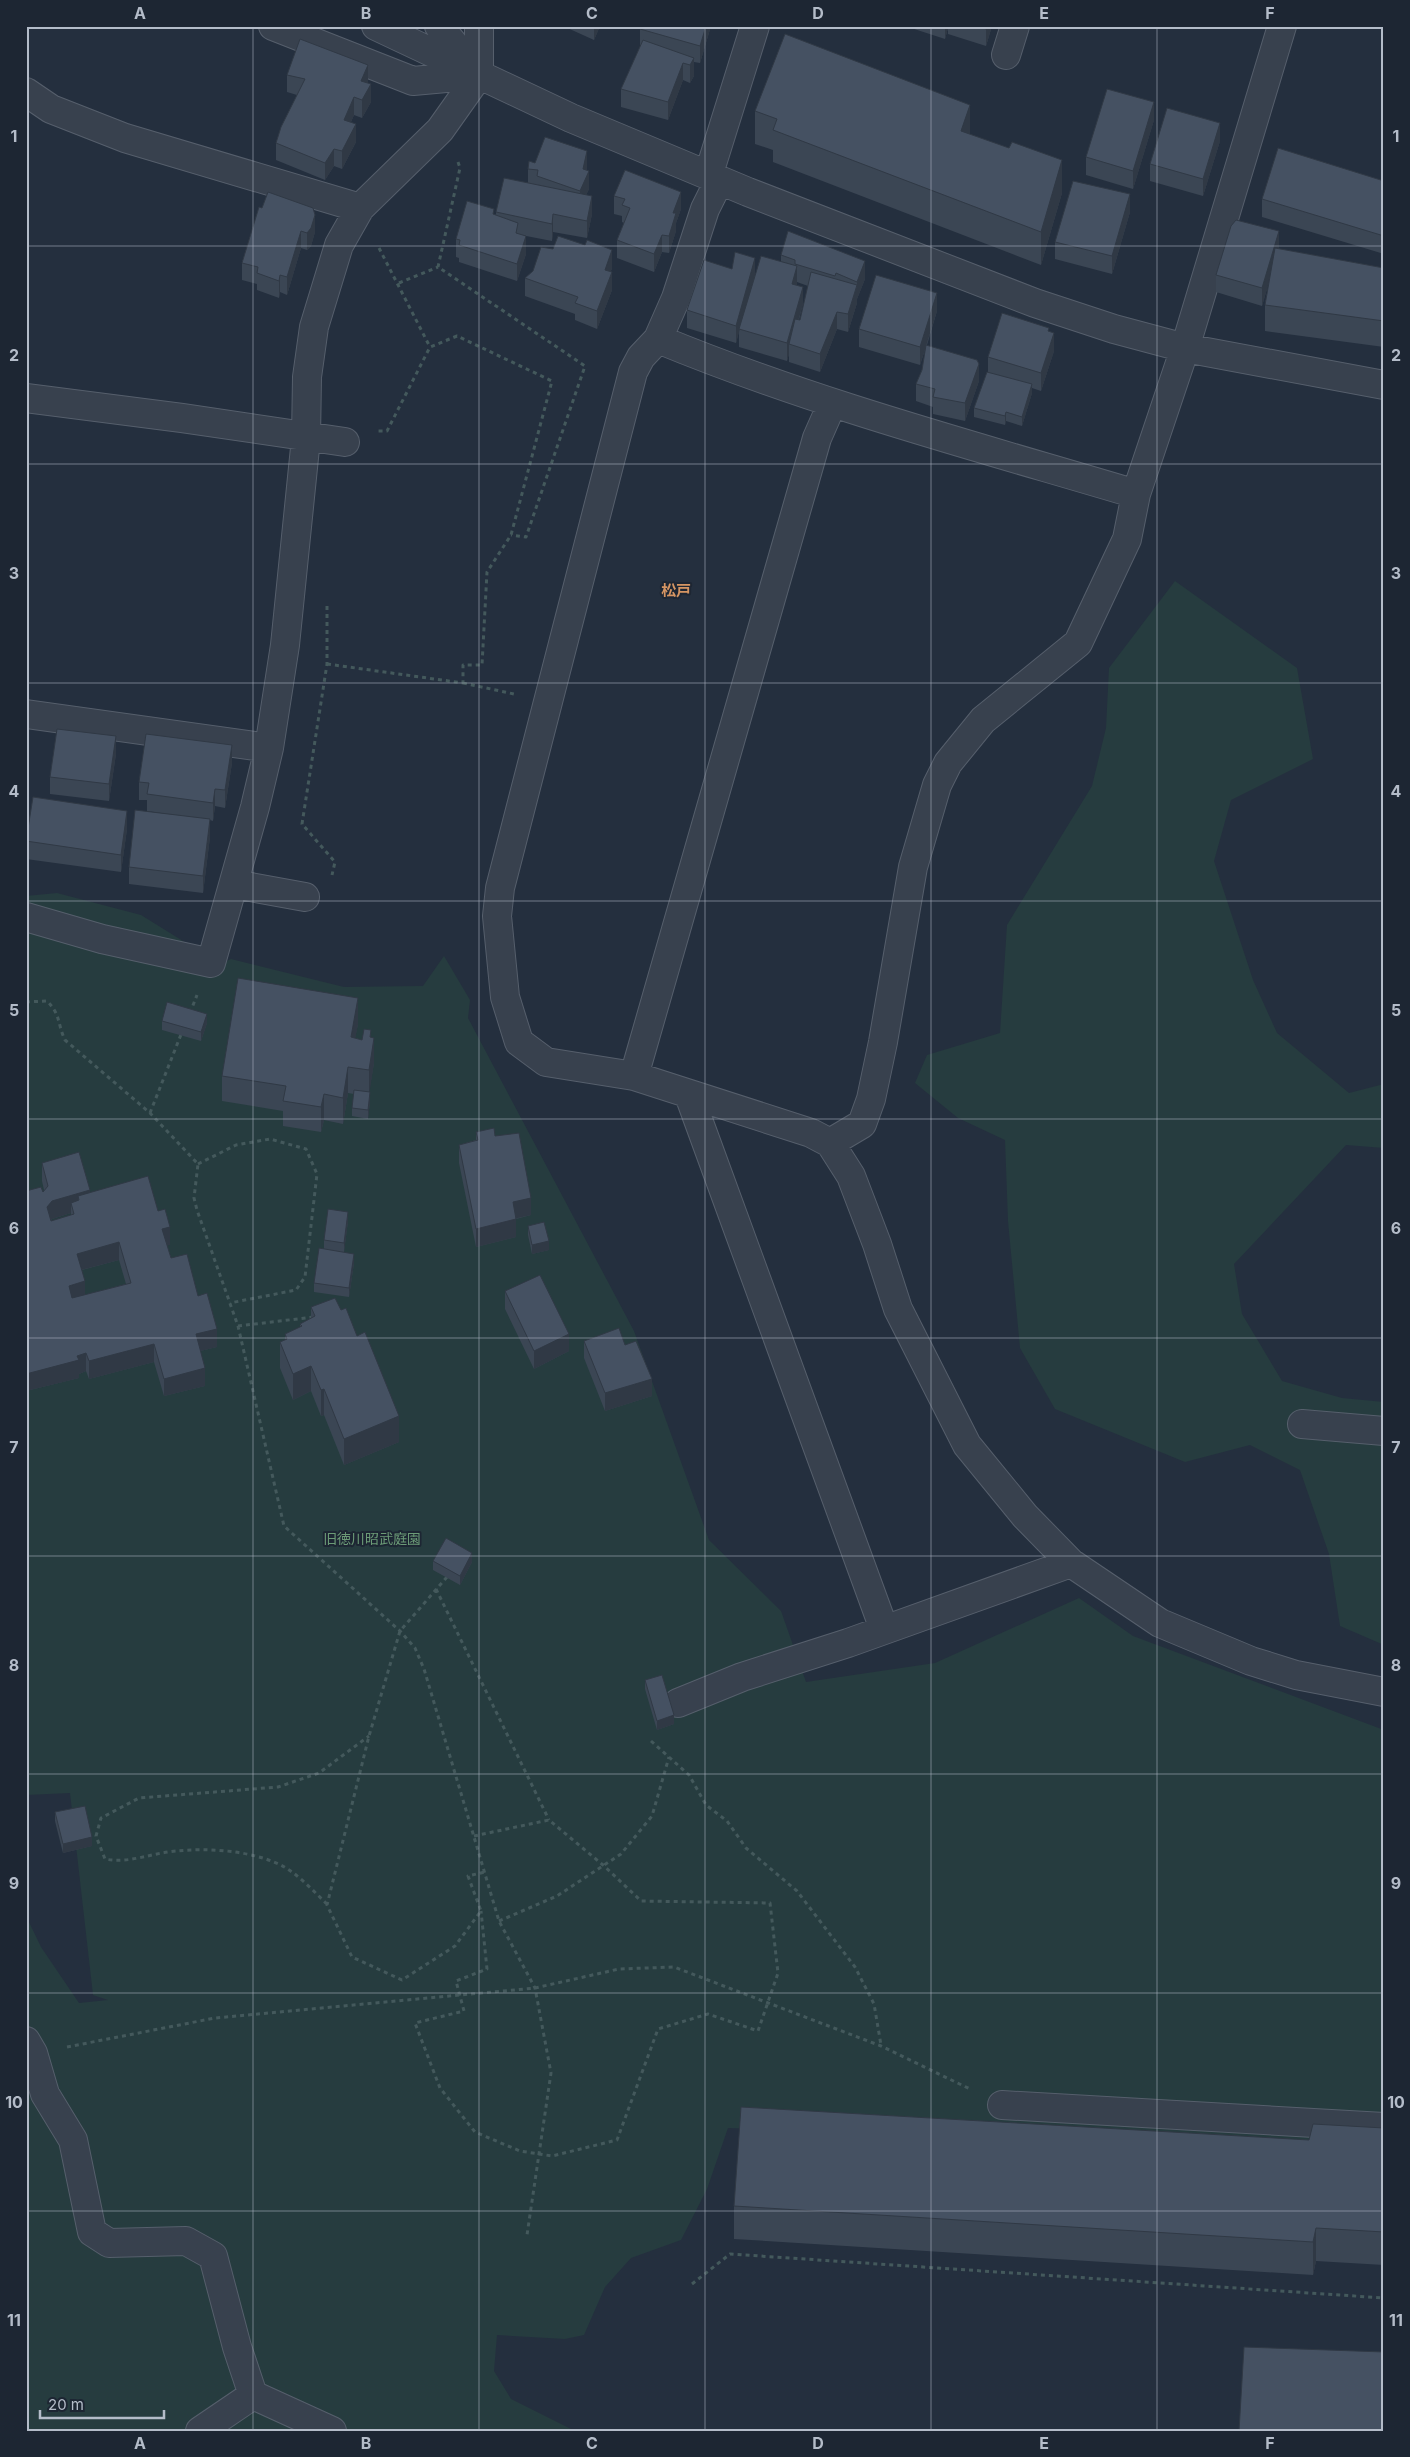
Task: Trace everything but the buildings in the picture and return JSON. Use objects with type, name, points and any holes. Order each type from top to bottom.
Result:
[{"type":"street","points":[[273,26],[413,82],[478,75]]},
{"type":"street","points":[[376,26],[571,118],[714,177],[1035,303],[1114,329],[1185,348],[1384,385]]},
{"type":"street","points":[[439,26],[478,75]]},
{"type":"street","points":[[26,917],[102,939],[211,963],[234,884],[269,748],[285,645],[306,438],[307,377],[314,327],[339,244],[360,208],[440,130],[478,75],[479,26]]},
{"type":"street","points":[[755,26],[710,170],[716,185],[705,208],[676,298],[658,339],[640,358],[633,372],[500,888],[497,916],[505,997],[519,1042],[546,1062],[634,1076],[811,1134],[830,1143],[850,1176],[877,1244],[898,1309],[966,1445],[1025,1516],[1070,1563],[1160,1623],[1251,1660],[1296,1675],[1384,1692]]},
{"type":"street","points":[[1006,55],[1016,26]]},
{"type":"street","points":[[830,1143],[862,1124],[871,1099],[883,1042],[913,868],[937,785],[948,763],[982,720],[1078,643],[1127,538],[1136,494],[1185,348],[1282,26]]},
{"type":"street","points":[[26,92],[51,109],[125,138],[360,208]]},
{"type":"street","points":[[658,339],[737,372],[832,404],[1136,494]]},
{"type":"street","points":[[26,398],[182,418],[306,438],[345,442]]},
{"type":"street","points":[[634,1076],[817,438],[832,404]]},
{"type":"street","points":[[26,714],[269,748]]},
{"type":"street","points":[[234,884],[305,897]]},
{"type":"street","points":[[689,1095],[884,1629]]},
{"type":"street","points":[[1302,1424],[1384,1431]]},
{"type":"street","points":[[678,1703],[742,1677],[1070,1563]]},
{"type":"street","points":[[30,2047],[44,2094],[73,2140],[92,2232],[109,2243],[186,2241],[213,2256],[237,2347],[253,2395],[332,2431]]},
{"type":"street","points":[[1002,2105],[1384,2127]]},
{"type":"street","points":[[200,2431],[253,2395]]},
{"type":"path","points":[[438,267],[460,168],[456,154]]},
{"type":"path","points":[[378,246],[399,283],[430,347]]},
{"type":"path","points":[[399,283],[438,267]]},
{"type":"path","points":[[438,267],[585,366],[526,538],[511,535]]},
{"type":"path","points":[[369,431],[387,431],[430,347],[457,336],[552,381],[511,535],[487,572],[482,666],[463,665],[463,683]]},
{"type":"path","points":[[327,664],[463,683],[548,702]]},
{"type":"path","points":[[302,824],[335,862]]},
{"type":"path","points":[[186,1021],[211,963]]},
{"type":"path","points":[[26,1002],[47,1001],[57,1011],[59,1028],[65,1040],[150,1113],[198,1164],[194,1198],[238,1326],[284,1526],[400,1630],[414,1648],[424,1670],[499,1921],[535,1988],[551,2073],[527,2235]]},
{"type":"path","points":[[150,1113],[182,1031]]},
{"type":"path","points":[[198,1164],[236,1145],[270,1139],[306,1149],[317,1174],[306,1277],[296,1290],[230,1303]]},
{"type":"path","points":[[238,1326],[323,1316]]},
{"type":"path","points":[[327,1905],[369,1736],[400,1630],[447,1577]]},
{"type":"path","points":[[436,1589],[548,1820],[603,1865],[641,1902],[770,1903],[778,1973],[758,2031],[708,2014],[658,2029],[617,2140],[552,2156],[520,2151],[475,2132],[440,2088],[415,2023],[464,2011],[456,1981],[487,1969],[481,1911],[468,1876],[485,1872]]},
{"type":"path","points":[[369,1736],[319,1774],[278,1787],[139,1798],[101,1818],[96,1836],[105,1859],[120,1862],[176,1851],[225,1850],[274,1862],[300,1878],[327,1905],[352,1957],[402,1980],[455,1946],[481,1911]]},
{"type":"path","points":[[650,1741],[689,1775],[706,1805],[727,1821],[746,1848],[797,1891],[855,1967],[874,2004],[881,2046]]},
{"type":"path","points":[[499,1921],[557,1896],[621,1854],[652,1816],[669,1758]]},
{"type":"path","points":[[474,1836],[548,1820]]},
{"type":"path","points":[[90,1837],[96,1836]]},
{"type":"path","points":[[30,2047],[215,2018],[535,1988],[619,1968],[674,1966],[881,2046],[1002,2105]]},
{"type":"path","points":[[692,2284],[730,2254],[1384,2298]]},
{"type":"green space","points":[[1175,581],[1297,668],[1313,759],[1231,800],[1214,861],[1253,980],[1277,1033],[1349,1093],[1384,1084],[1384,1148],[1346,1145],[1234,1264],[1242,1314],[1282,1381],[1342,1398],[1384,1402],[1384,1645],[1340,1626],[1329,1554],[1300,1470],[1250,1445],[1185,1462],[1055,1409],[1020,1348],[1008,1221],[1005,1140],[958,1118],[915,1083],[927,1055],[1000,1033],[1007,925],[1092,786],[1106,728],[1109,668]]},
{"type":"green space","name":"旧徳川昭武庭園","points":[[57,893],[141,915],[220,964],[231,959],[344,987],[423,986],[444,956],[470,1000],[468,1018],[634,1331],[709,1540],[781,1611],[806,1682],[935,1663],[1079,1598],[1133,1636],[1384,1730],[1384,2127],[1366,2149],[728,2128],[707,2189],[681,2240],[631,2258],[605,2287],[584,2335],[565,2339],[497,2335],[494,2371],[511,2399],[575,2431],[26,2431],[26,1916],[41,1947],[79,2003],[108,2000],[93,1995],[70,1793],[26,1795],[26,896]]},
{"type":"district","name":"松戸","points":[[676,590]]}]
